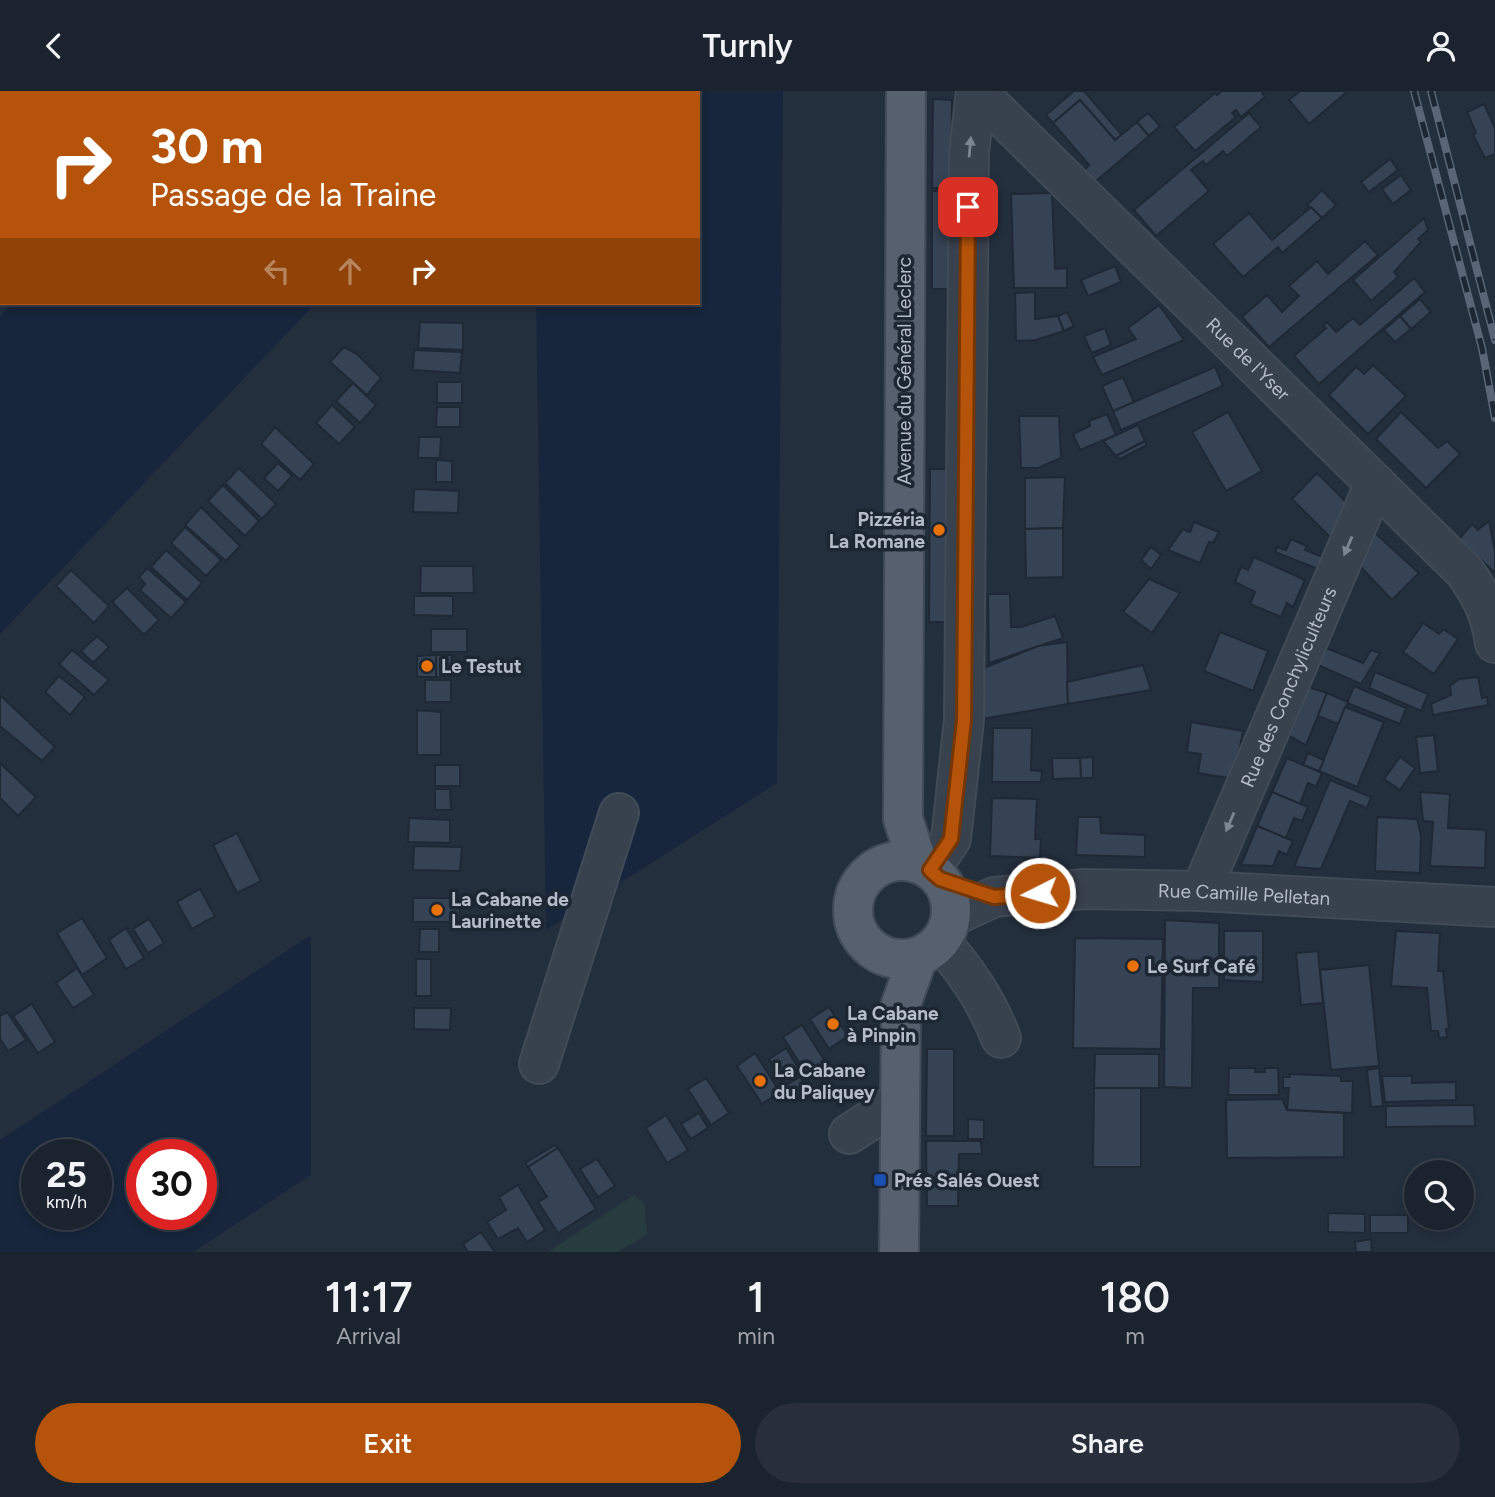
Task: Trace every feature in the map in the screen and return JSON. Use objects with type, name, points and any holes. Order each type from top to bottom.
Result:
[{"type":"main road","name":"Avenue du Général Leclerc","points":[[906,91],[903,819],[929,871]]},
{"type":"main road","name":"Avenue du Général Leclerc","points":[[879,866],[903,819]]},
{"type":"main road","points":[[899,1252],[901,1004],[876,952],[856,929],[853,914],[859,886],[879,866],[899,861],[929,871],[951,903],[901,1004]]},
{"type":"main road","points":[[876,952],[890,958],[936,938]]},
{"type":"street","name":"Rue de l'Yser","points":[[976,91],[1465,572],[1481,595],[1492,619],[1495,643]]},
{"type":"street","points":[[929,871],[951,839],[964,720],[969,153],[976,91]]},
{"type":"street","name":"Rue des Conchyliculteurs","points":[[1201,891],[1375,483]]},
{"type":"street","points":[[539,1064],[619,813]]},
{"type":"street","name":"Rue Camille Pelletan","points":[[929,871],[994,897],[1085,889],[1201,891],[1487,914]]},
{"type":"street","name":"Rue Camille Pelletan","points":[[936,938],[994,897]]},
{"type":"street","points":[[936,938],[965,969],[986,1001],[1001,1038]]},
{"type":"street","points":[[849,1134],[901,1101]]},
{"type":"green space","points":[[634,1195],[645,1204],[647,1235],[617,1252],[548,1252]]},
{"type":"water","points":[[700,91],[783,91],[777,783],[546,930],[536,305],[700,305]]},
{"type":"water","points":[[11,305],[314,305],[0,634],[0,316]]},
{"type":"water","points":[[311,935],[311,1175],[193,1252],[0,1252],[0,1140]]},
{"type":"building","points":[[1074,91],[1084,91],[1122,135],[1115,140],[1080,100],[1053,123],[1046,115]]},
{"type":"building","points":[[1222,91],[1261,91],[1265,97],[1241,117],[1236,110],[1232,113],[1236,117],[1195,151],[1174,127],[1215,93],[1217,95]]},
{"type":"building","points":[[1300,91],[1348,91],[1309,124],[1289,100]]},
{"type":"building","points":[[933,99],[952,100],[951,188],[932,188]]},
{"type":"building","points":[[1080,100],[1115,140],[1137,122],[1149,136],[1095,182],[1084,170],[1089,165],[1053,123]]},
{"type":"building","points":[[1484,104],[1495,128],[1495,154],[1485,158],[1473,135],[1476,133],[1467,112]]},
{"type":"building","points":[[1148,113],[1160,126],[1149,136],[1137,122]]},
{"type":"building","points":[[1249,113],[1261,127],[1227,156],[1223,151],[1206,165],[1203,161],[1191,170],[1209,191],[1156,236],[1134,210]]},
{"type":"building","points":[[1390,159],[1398,170],[1369,192],[1361,182]]},
{"type":"building","points":[[1401,175],[1411,190],[1393,204],[1382,189]]},
{"type":"building","points":[[1322,190],[1336,205],[1322,218],[1307,205]]},
{"type":"building","points":[[932,191],[951,191],[950,289],[932,289]]},
{"type":"building","points":[[1052,193],[1055,269],[1067,268],[1067,288],[1014,288],[1011,194]]},
{"type":"building","points":[[1311,207],[1322,218],[1282,253],[1278,247],[1243,277],[1213,244],[1249,213],[1272,240]]},
{"type":"building","points":[[1424,218],[1428,230],[1418,239],[1421,242],[1394,272],[1398,277],[1371,301],[1353,280]]},
{"type":"building","points":[[1365,241],[1378,255],[1269,347],[1242,317],[1267,295],[1282,312],[1299,296],[1289,286],[1317,261],[1328,274]]},
{"type":"building","points":[[1115,266],[1121,282],[1088,296],[1081,280]]},
{"type":"building","points":[[1414,278],[1425,292],[1319,384],[1294,356],[1326,328],[1323,326],[1327,322],[1336,332],[1353,318],[1360,325]]},
{"type":"building","points":[[1035,292],[1035,319],[1058,316],[1064,331],[1036,340],[1016,341],[1015,293]]},
{"type":"building","points":[[1420,299],[1431,312],[1411,329],[1400,316]]},
{"type":"building","points":[[1159,305],[1184,340],[1102,375],[1093,357],[1136,339],[1128,328]]},
{"type":"building","points":[[1067,312],[1074,326],[1064,331],[1058,316]]},
{"type":"building","points":[[1400,316],[1411,329],[1395,342],[1384,330]]},
{"type":"building","points":[[420,322],[463,323],[463,350],[418,348]]},
{"type":"building","points":[[1105,328],[1111,345],[1092,353],[1084,336]]},
{"type":"building","points":[[344,347],[357,354],[381,378],[367,395],[330,362]]},
{"type":"building","points":[[414,350],[462,352],[460,373],[413,370]]},
{"type":"building","points":[[1373,365],[1406,396],[1368,434],[1329,395],[1356,367],[1364,374]]},
{"type":"building","points":[[1215,367],[1223,386],[1121,430],[1113,411]]},
{"type":"building","points":[[1123,377],[1134,402],[1113,411],[1102,386]]},
{"type":"building","points":[[437,382],[462,382],[462,403],[437,403]]},
{"type":"building","points":[[353,383],[376,405],[360,423],[336,401]]},
{"type":"building","points":[[332,405],[355,427],[339,444],[316,423]]},
{"type":"building","points":[[437,407],[460,407],[460,427],[436,427]]},
{"type":"building","points":[[1228,412],[1262,471],[1226,491],[1192,432]]},
{"type":"building","points":[[1401,412],[1438,448],[1447,441],[1460,454],[1426,488],[1376,439]]},
{"type":"building","points":[[1107,414],[1116,435],[1080,450],[1073,434],[1090,426],[1089,421]]},
{"type":"building","points":[[1019,416],[1059,416],[1061,458],[1038,468],[1021,468]]},
{"type":"building","points":[[1138,425],[1145,441],[1116,456],[1103,441]]},
{"type":"building","points":[[275,427],[314,464],[300,480],[261,444]]},
{"type":"building","points":[[419,437],[441,437],[440,458],[418,458]]},
{"type":"building","points":[[1145,441],[1147,445],[1120,459],[1116,456]]},
{"type":"building","points":[[436,460],[452,461],[452,482],[436,482]]},
{"type":"building","points":[[278,463],[292,476],[278,491],[264,478]]},
{"type":"building","points":[[239,468],[276,504],[262,519],[225,483]]},
{"type":"building","points":[[930,469],[949,469],[948,622],[929,622]]},
{"type":"building","points":[[1317,473],[1354,510],[1339,546],[1292,499]]},
{"type":"building","points":[[1065,477],[1063,528],[1025,529],[1025,478]]},
{"type":"building","points":[[223,485],[259,521],[245,536],[208,501]]},
{"type":"building","points":[[414,489],[459,491],[458,513],[413,512]]},
{"type":"building","points":[[201,507],[240,546],[226,561],[185,525]]},
{"type":"building","points":[[1489,521],[1495,551],[1495,573],[1459,539],[1472,524],[1478,530]]},
{"type":"building","points":[[1194,522],[1219,532],[1213,543],[1209,542],[1200,563],[1168,550],[1183,529],[1190,532]]},
{"type":"building","points":[[185,527],[221,560],[206,576],[171,543]]},
{"type":"building","points":[[1063,528],[1063,577],[1026,578],[1025,529]]},
{"type":"building","points":[[1375,533],[1419,573],[1392,600],[1355,561]]},
{"type":"building","points":[[1291,539],[1307,546],[1305,550],[1333,561],[1328,573],[1275,552],[1277,547],[1286,550]]},
{"type":"building","points":[[1151,547],[1161,555],[1151,569],[1141,560]]},
{"type":"building","points":[[166,550],[202,583],[187,600],[151,567]]},
{"type":"building","points":[[1254,557],[1305,580],[1293,607],[1287,603],[1281,617],[1250,604],[1255,592],[1235,582],[1241,567],[1248,570]]},
{"type":"building","points":[[421,566],[473,566],[474,593],[420,593]]},
{"type":"building","points":[[147,568],[186,602],[171,618],[140,590],[145,584],[139,577]]},
{"type":"building","points":[[71,570],[109,606],[94,623],[56,586]]},
{"type":"building","points":[[1149,579],[1180,593],[1152,633],[1123,612]]},
{"type":"building","points":[[127,588],[159,620],[144,635],[112,602]]},
{"type":"building","points":[[988,594],[1010,594],[1011,627],[1021,627],[1055,616],[1063,638],[989,663]]},
{"type":"building","points":[[414,596],[453,596],[453,616],[414,615]]},
{"type":"building","points":[[1423,623],[1439,634],[1443,629],[1458,639],[1434,674],[1403,652]]},
{"type":"building","points":[[431,629],[467,629],[467,652],[431,652]]},
{"type":"building","points":[[1220,632],[1268,651],[1253,691],[1204,671]]},
{"type":"building","points":[[97,636],[109,647],[93,663],[81,651]]},
{"type":"building","points":[[1067,642],[1068,704],[983,719],[984,668],[1038,646]]},
{"type":"building","points":[[1316,644],[1363,663],[1371,650],[1380,653],[1361,684],[1309,661]]},
{"type":"building","points":[[72,650],[109,680],[94,695],[59,664]]},
{"type":"building","points":[[436,655],[452,655],[451,676],[436,677]]},
{"type":"building","name":"Le Testut","points":[[436,655],[436,677],[417,677],[417,656]]},
{"type":"building","points":[[1143,665],[1151,690],[1068,704],[1067,682]]},
{"type":"building","points":[[1375,672],[1428,694],[1421,711],[1369,688]]},
{"type":"building","points":[[59,676],[85,697],[70,715],[45,692]]},
{"type":"building","points":[[1478,677],[1482,698],[1487,697],[1488,705],[1433,715],[1431,704],[1451,695],[1450,686],[1459,679]]},
{"type":"building","points":[[425,680],[451,680],[451,702],[425,702]]},
{"type":"building","points":[[1299,684],[1327,693],[1306,745],[1279,730]]},
{"type":"building","points":[[1354,686],[1406,708],[1400,724],[1347,703]]},
{"type":"building","points":[[1327,693],[1348,702],[1338,724],[1318,716]]},
{"type":"building","points":[[0,695],[55,747],[42,761],[0,726]]},
{"type":"building","points":[[1345,707],[1384,722],[1357,787],[1319,771]]},
{"type":"building","points":[[417,710],[441,712],[441,755],[417,755]]},
{"type":"building","points":[[1191,722],[1243,731],[1234,779],[1198,773],[1201,754],[1187,752]]},
{"type":"building","points":[[993,728],[1032,728],[1031,770],[1042,771],[1041,782],[992,782]]},
{"type":"building","points":[[1434,735],[1438,771],[1420,773],[1416,737]]},
{"type":"building","points":[[1308,753],[1324,760],[1319,771],[1303,765]]},
{"type":"building","points":[[1093,757],[1093,778],[1081,778],[1080,758]]},
{"type":"building","points":[[1400,757],[1415,768],[1400,790],[1384,779]]},
{"type":"building","points":[[1052,758],[1080,758],[1081,778],[1053,779]]},
{"type":"building","points":[[1287,758],[1322,773],[1316,787],[1308,783],[1300,804],[1272,792]]},
{"type":"building","points":[[0,763],[36,797],[18,816],[0,798]]},
{"type":"building","points":[[435,765],[460,765],[460,786],[435,786]]},
{"type":"building","points":[[1330,780],[1371,797],[1367,808],[1350,801],[1321,869],[1294,867]]},
{"type":"building","points":[[435,789],[450,789],[451,810],[435,810]]},
{"type":"building","points":[[1272,792],[1308,807],[1302,821],[1294,818],[1286,838],[1257,826]]},
{"type":"building","points":[[1420,792],[1450,794],[1448,828],[1486,830],[1485,868],[1430,866],[1433,822],[1423,821]]},
{"type":"building","points":[[992,798],[1037,799],[1035,839],[1041,839],[1040,858],[990,856]]},
{"type":"building","points":[[1078,817],[1100,817],[1101,833],[1145,835],[1145,857],[1076,855]]},
{"type":"building","points":[[1377,817],[1417,819],[1421,835],[1420,873],[1375,871]]},
{"type":"building","points":[[409,818],[450,820],[450,843],[408,842]]},
{"type":"building","points":[[1257,826],[1293,841],[1287,855],[1279,851],[1273,866],[1241,865]]},
{"type":"building","points":[[237,833],[261,881],[237,893],[213,845]]},
{"type":"building","points":[[414,846],[462,847],[460,871],[413,870]]},
{"type":"building","points":[[200,889],[215,916],[192,929],[177,902]]},
{"type":"building","name":"La Cabane de Laurinette","points":[[413,898],[460,898],[460,922],[413,922]]},
{"type":"building","points":[[82,918],[107,958],[82,975],[57,933]]},
{"type":"building","points":[[149,919],[164,943],[148,953],[133,929]]},
{"type":"building","points":[[1165,920],[1219,923],[1219,988],[1193,988],[1192,1088],[1164,1087]]},
{"type":"building","points":[[126,928],[144,958],[126,969],[109,940]]},
{"type":"building","points":[[420,929],[439,929],[439,952],[419,952]]},
{"type":"building","points":[[1224,931],[1263,931],[1263,982],[1224,980]]},
{"type":"building","points":[[1396,931],[1440,933],[1438,971],[1443,971],[1449,1029],[1446,1029],[1447,1037],[1439,1038],[1438,1031],[1431,1031],[1427,988],[1391,986]]},
{"type":"building","points":[[1075,938],[1163,939],[1161,1049],[1073,1048]]},
{"type":"building","points":[[1318,951],[1323,1003],[1301,1005],[1296,953]]},
{"type":"building","points":[[416,959],[431,959],[431,996],[416,996]]},
{"type":"building","points":[[1369,965],[1379,1066],[1331,1070],[1320,970]]},
{"type":"building","points":[[77,968],[94,995],[73,1008],[56,983]]},
{"type":"building","points":[[32,1004],[55,1042],[38,1053],[13,1016]]},
{"type":"building","points":[[829,1007],[848,1036],[829,1049],[810,1019]]},
{"type":"building","points":[[414,1008],[451,1008],[450,1030],[414,1029]]},
{"type":"building","points":[[7,1012],[26,1040],[8,1051],[0,1039],[0,1016]]},
{"type":"building","points":[[802,1025],[828,1066],[809,1078],[783,1037]]},
{"type":"building","points":[[786,1048],[799,1069],[782,1081],[769,1059]]},
{"type":"building","points":[[927,1049],[954,1049],[954,1136],[926,1136]]},
{"type":"building","points":[[755,1053],[780,1092],[762,1104],[737,1066]]},
{"type":"building","points":[[1095,1054],[1159,1054],[1159,1088],[1094,1088]]},
{"type":"building","points":[[1229,1068],[1255,1068],[1255,1072],[1265,1072],[1265,1068],[1278,1068],[1279,1095],[1228,1095]]},
{"type":"building","points":[[1379,1068],[1383,1106],[1371,1107],[1367,1070]]},
{"type":"building","points":[[1289,1074],[1341,1076],[1341,1081],[1353,1081],[1352,1113],[1287,1110],[1289,1088],[1283,1088],[1283,1077],[1290,1077]]},
{"type":"building","points":[[1382,1076],[1412,1076],[1412,1083],[1456,1082],[1456,1100],[1385,1102]]},
{"type":"building","points":[[800,1077],[809,1091],[795,1100],[786,1085]]},
{"type":"building","points":[[706,1078],[729,1113],[711,1125],[688,1089]]},
{"type":"building","points":[[1094,1088],[1141,1088],[1141,1167],[1093,1167]]},
{"type":"building","points":[[1282,1099],[1287,1110],[1344,1113],[1344,1157],[1227,1158],[1226,1100]]},
{"type":"building","points":[[1474,1105],[1475,1126],[1386,1127],[1386,1106]]},
{"type":"building","points":[[699,1113],[708,1128],[691,1139],[681,1124]]},
{"type":"building","points":[[666,1115],[688,1150],[667,1163],[646,1128]]},
{"type":"building","points":[[968,1119],[984,1120],[984,1139],[968,1139]]},
{"type":"building","points":[[926,1141],[981,1141],[982,1154],[959,1154],[958,1206],[927,1206]]},
{"type":"building","points":[[555,1145],[558,1148],[528,1167],[525,1163]]},
{"type":"building","points":[[558,1148],[596,1209],[558,1233],[538,1202],[547,1197],[528,1167]]},
{"type":"building","points":[[597,1159],[615,1186],[598,1197],[580,1169]]},
{"type":"building","points":[[518,1185],[545,1230],[527,1242],[518,1228],[498,1239],[487,1222],[506,1210],[499,1197]]},
{"type":"building","points":[[1328,1213],[1365,1214],[1365,1233],[1328,1232]]},
{"type":"building","points":[[1370,1215],[1404,1215],[1404,1230],[1408,1230],[1408,1233],[1370,1233]]},
{"type":"building","points":[[481,1232],[495,1252],[468,1252],[463,1244]]},
{"type":"building","points":[[1371,1239],[1372,1252],[1356,1252],[1355,1242]]},
{"type":"railway","points":[[1414,91],[1482,348],[1495,418]]},
{"type":"railway","points":[[1431,91],[1495,340]]},
{"type":"place","name":"Pizzéria La Romane","points":[[939,530]]},
{"type":"place","name":"Le Testut","points":[[427,666]]},
{"type":"place","name":"La Cabane de Laurinette","points":[[437,910]]},
{"type":"place","name":"Le Surf Café","points":[[1133,966]]},
{"type":"place","name":"La Cabane à Pinpin","points":[[833,1024]]},
{"type":"place","name":"La Cabane du Paliquey","points":[[760,1081]]},
{"type":"place","name":"Prés Salés Ouest","points":[[880,1180]]},
{"type":"route","points":[[968,207],[964,720],[951,839],[930,870],[940,879],[994,897],[1040,893]]}]
